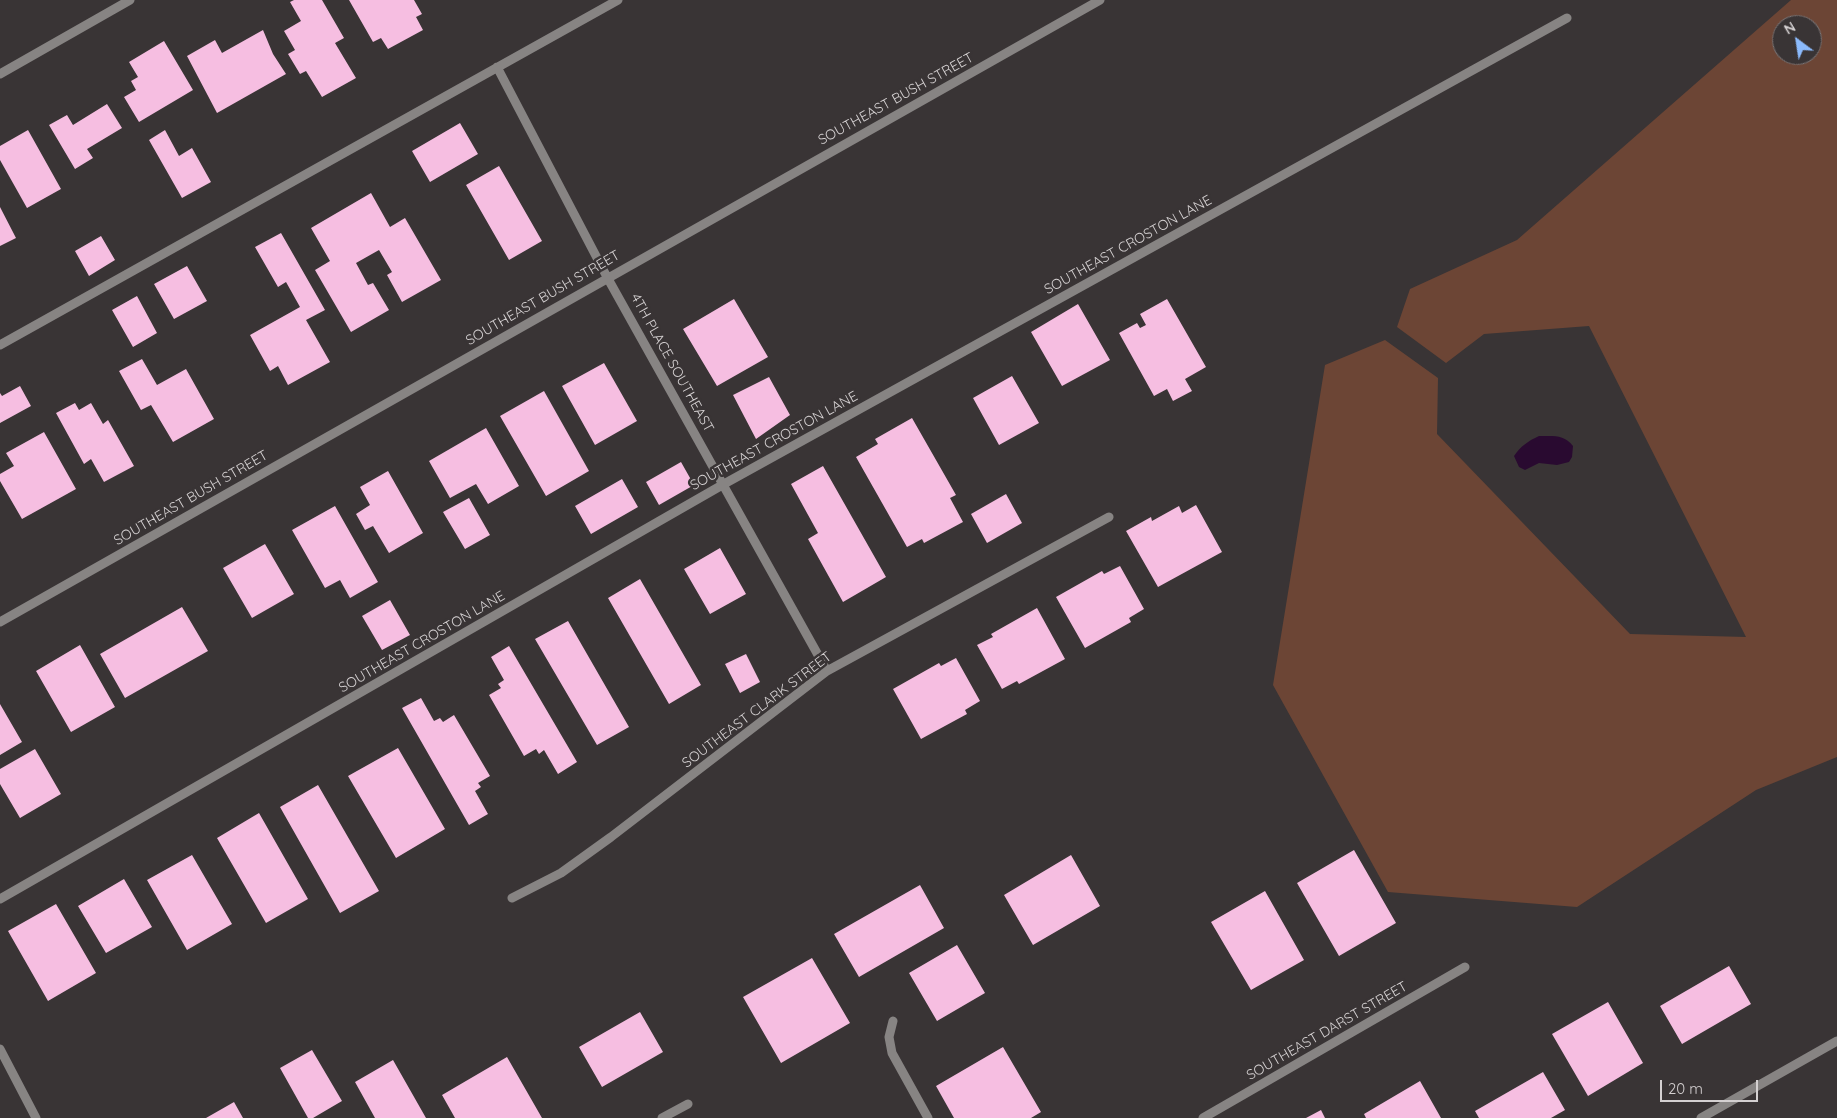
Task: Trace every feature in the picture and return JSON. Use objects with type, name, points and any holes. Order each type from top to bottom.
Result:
[{"type":"street","points":[[0,74],[130,0]]},
{"type":"street","points":[[0,345],[618,0]]},
{"type":"street","name":"SOUTHEAST BUSH STREET","points":[[0,622],[607,277],[1100,0]]},
{"type":"street","name":"SOUTHEAST CROSTON LANE","points":[[0,899],[724,484],[1567,18]]},
{"type":"street","name":"4TH PLACE SOUTHEAST","points":[[496,67],[607,277],[827,671]]},
{"type":"street","name":"SOUTHEAST CLARK STREET","points":[[512,898],[561,873],[611,837],[827,671],[1109,517]]},
{"type":"street","name":"SOUTHEAST DARST STREET","points":[[1203,1118],[1465,967]]},
{"type":"street","points":[[893,1021],[889,1036],[892,1053],[928,1118]]},
{"type":"street","points":[[1701,1118],[1837,1041]]},
{"type":"street","points":[[0,1049],[36,1118]]},
{"type":"street","points":[[662,1118],[688,1104]]},
{"type":"shaded area","points":[[1791,0],[1837,0],[1837,757],[1756,790],[1577,907],[1388,892],[1273,685],[1325,365],[1385,340],[1438,378],[1437,434],[1630,634],[1746,637],[1589,326],[1484,334],[1446,363],[1397,327],[1410,289],[1517,240],[1772,17],[1772,65],[1822,65],[1822,15],[1774,15]]},
{"type":"shaded area","points":[[1539,436],[1558,437],[1570,442],[1573,446],[1572,457],[1569,462],[1557,465],[1539,463],[1525,470],[1519,467],[1514,456],[1525,444]]},
{"type":"building","points":[[294,0],[322,0],[344,38],[335,43],[356,78],[322,97],[306,71],[300,74],[288,54],[295,50],[284,31],[301,21],[290,2]]},
{"type":"building","points":[[349,0],[414,0],[422,14],[416,17],[423,30],[388,49],[381,38],[373,42]]},
{"type":"building","points":[[263,30],[273,54],[286,74],[217,113],[187,56],[215,40],[222,53]]},
{"type":"building","points":[[164,41],[193,90],[139,122],[124,97],[136,90],[131,81],[138,77],[129,62]]},
{"type":"building","points":[[107,104],[122,128],[87,149],[93,158],[75,169],[49,125],[67,115],[73,125]]},
{"type":"building","points":[[460,123],[478,154],[430,182],[412,151]]},
{"type":"building","points":[[28,130],[61,189],[27,208],[0,160],[0,146]]},
{"type":"building","points":[[165,130],[179,156],[192,148],[211,182],[182,198],[149,140]]},
{"type":"building","points":[[499,166],[542,241],[509,260],[466,185]]},
{"type":"building","points":[[371,193],[390,227],[405,218],[441,280],[402,302],[387,275],[392,272],[379,250],[356,263],[368,285],[373,283],[389,310],[351,332],[315,270],[330,261],[311,228]]},
{"type":"building","points":[[0,207],[16,238],[0,246]]},
{"type":"building","points":[[281,233],[325,310],[306,320],[330,362],[288,385],[278,366],[270,371],[250,335],[300,307],[286,282],[278,287],[255,247]]},
{"type":"building","points":[[101,236],[115,260],[89,276],[75,251]]},
{"type":"building","points":[[187,266],[207,301],[174,319],[154,284]]},
{"type":"building","points":[[137,296],[157,333],[133,347],[112,310]]},
{"type":"building","points":[[734,299],[768,357],[717,386],[683,329]]},
{"type":"building","points":[[1167,299],[1206,367],[1185,379],[1192,391],[1173,401],[1167,389],[1154,396],[1119,333],[1137,323],[1140,328],[1146,325],[1140,314]]},
{"type":"building","points":[[1078,304],[1110,360],[1062,386],[1031,332]]},
{"type":"building","points":[[142,359],[157,385],[186,369],[214,419],[173,442],[151,405],[141,410],[119,371]]},
{"type":"building","points":[[604,363],[637,421],[595,445],[562,386]]},
{"type":"building","points":[[1012,376],[1039,423],[999,445],[973,398]]},
{"type":"building","points":[[769,377],[790,415],[756,439],[733,395]]},
{"type":"building","points":[[20,386],[31,406],[0,423],[0,393],[2,396]]},
{"type":"building","points":[[544,391],[589,471],[546,496],[500,416]]},
{"type":"building","points":[[75,403],[79,410],[91,403],[103,424],[108,420],[134,466],[104,482],[91,459],[84,464],[56,413]]},
{"type":"building","points":[[912,418],[956,495],[950,498],[963,522],[924,543],[922,539],[907,547],[856,457],[878,444],[875,439]]},
{"type":"building","points":[[486,428],[519,486],[488,504],[476,484],[450,498],[429,461]]},
{"type":"building","points":[[44,432],[76,489],[22,519],[0,481],[0,474],[14,466],[6,453]]},
{"type":"building","points":[[681,462],[694,485],[659,505],[646,482]]},
{"type":"building","points":[[823,466],[886,577],[843,602],[808,539],[818,533],[791,484]]},
{"type":"building","points":[[388,471],[423,533],[389,553],[373,526],[365,530],[356,514],[370,505],[360,487]]},
{"type":"building","points":[[622,479],[638,507],[591,534],[575,506]]},
{"type":"building","points":[[1006,494],[1022,523],[987,543],[971,514]]},
{"type":"building","points":[[469,498],[490,535],[465,549],[443,512]]},
{"type":"building","points":[[1196,505],[1222,552],[1158,587],[1126,531],[1151,517],[1152,521],[1179,506],[1182,513]]},
{"type":"building","points":[[335,506],[378,582],[350,598],[340,580],[325,588],[292,530]]},
{"type":"building","points":[[265,544],[294,594],[252,618],[223,568]]},
{"type":"building","points":[[720,548],[746,594],[710,614],[684,569]]},
{"type":"building","points":[[1120,566],[1144,609],[1129,618],[1131,622],[1085,648],[1056,597],[1102,571],[1104,574]]},
{"type":"building","points":[[640,579],[701,685],[669,704],[608,598]]},
{"type":"building","points":[[390,600],[410,635],[382,650],[362,616]]},
{"type":"building","points":[[182,607],[208,651],[125,698],[100,654]]},
{"type":"building","points":[[1037,608],[1065,659],[1019,684],[1017,681],[1002,689],[977,645],[993,637],[991,634]]},
{"type":"building","points":[[568,621],[629,727],[597,745],[535,639]]},
{"type":"building","points":[[80,645],[115,707],[71,732],[36,671]]},
{"type":"building","points":[[509,646],[577,762],[558,774],[544,750],[539,754],[536,749],[524,756],[489,695],[501,688],[498,684],[504,680],[491,657]]},
{"type":"building","points":[[746,654],[760,682],[740,693],[725,664]]},
{"type":"building","points":[[956,658],[980,701],[965,710],[967,714],[921,739],[893,689],[939,663],[941,666]]},
{"type":"building","points":[[421,698],[434,721],[440,718],[443,722],[454,715],[490,776],[478,783],[481,787],[475,791],[488,814],[469,825],[402,708]]},
{"type":"building","points":[[0,704],[22,742],[0,755]]},
{"type":"building","points":[[398,748],[445,829],[396,858],[348,776]]},
{"type":"building","points":[[35,749],[61,794],[20,818],[0,784],[0,769]]},
{"type":"building","points":[[318,785],[379,891],[340,913],[280,807]]},
{"type":"building","points":[[259,813],[308,899],[266,923],[217,838]]},
{"type":"building","points":[[1354,850],[1396,923],[1339,956],[1297,883]]},
{"type":"building","points":[[192,855],[232,924],[187,950],[147,880]]},
{"type":"building","points":[[1071,855],[1100,906],[1033,945],[1004,895]]},
{"type":"building","points":[[124,879],[152,927],[106,953],[78,906]]},
{"type":"building","points":[[920,885],[944,928],[859,977],[834,934]]},
{"type":"building","points":[[1265,891],[1304,960],[1251,990],[1211,922]]},
{"type":"building","points":[[56,904],[96,973],[48,1001],[8,931]]},
{"type":"building","points":[[957,945],[985,993],[937,1021],[909,973]]},
{"type":"building","points":[[812,958],[850,1023],[781,1063],[743,997]]},
{"type":"building","points":[[1729,966],[1751,1004],[1682,1044],[1660,1006]]},
{"type":"building","points":[[1608,1002],[1643,1063],[1588,1096],[1552,1034]]},
{"type":"building","points":[[640,1012],[663,1052],[602,1087],[579,1047]]},
{"type":"building","points":[[1003,1047],[1041,1112],[1031,1118],[954,1118],[936,1086]]},
{"type":"building","points":[[312,1050],[342,1101],[313,1118],[308,1118],[280,1068]]},
{"type":"building","points":[[507,1057],[542,1118],[455,1118],[442,1095]]},
{"type":"building","points":[[393,1060],[426,1118],[375,1118],[355,1082]]},
{"type":"building","points":[[1543,1072],[1565,1110],[1551,1118],[1479,1118],[1475,1111]]},
{"type":"building","points":[[1420,1081],[1441,1118],[1366,1118],[1364,1114]]},
{"type":"building","points":[[234,1102],[243,1118],[206,1118]]},
{"type":"building","points":[[1321,1110],[1325,1118],[1306,1118]]}]
